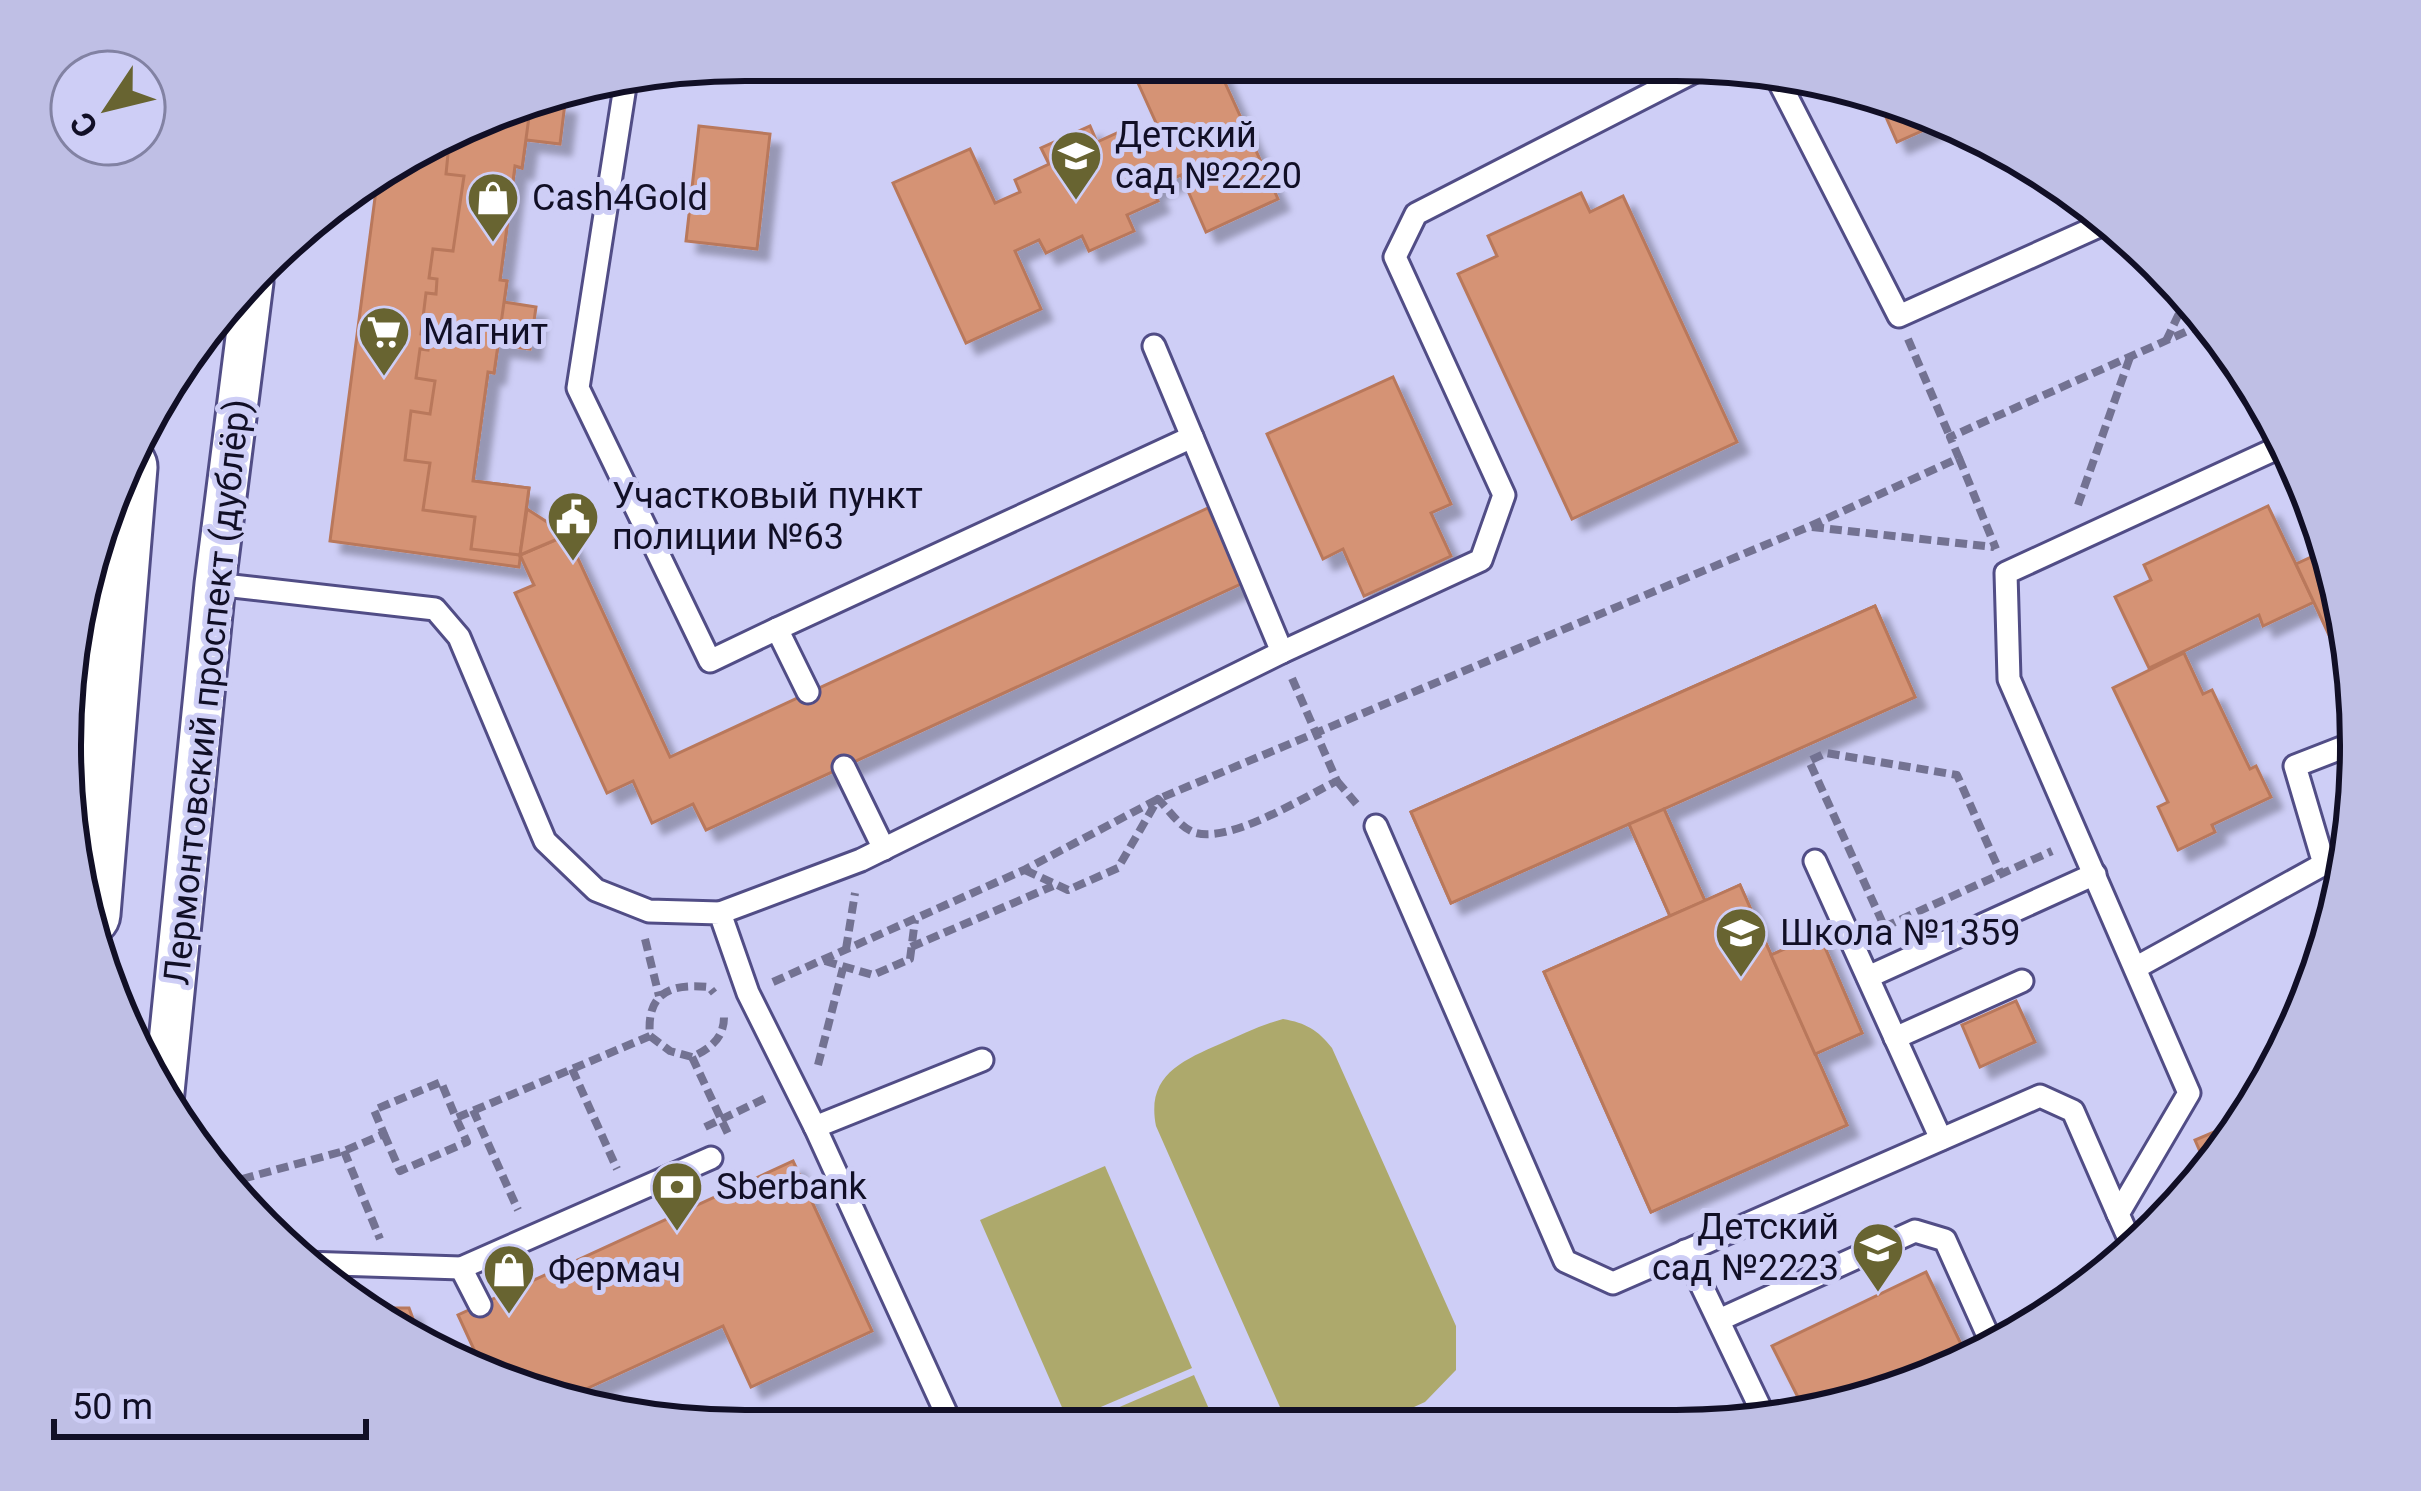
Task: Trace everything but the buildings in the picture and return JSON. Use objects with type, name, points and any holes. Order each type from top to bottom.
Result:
[{"type":"main road","points":[[92,864],[121,520]]},
{"type":"street","name":"Лермонтовский проспект (дублёр)","points":[[167,1072],[215,584],[250,302]]},
{"type":"lane","points":[[215,584],[435,609],[459,637],[544,841],[596,890],[649,911],[720,913],[861,860],[1282,652],[1481,560],[1504,495],[1395,257],[1416,214],[1676,81]]},
{"type":"lane","points":[[1784,91],[1899,316],[2093,229]]},
{"type":"lane","points":[[624,93],[578,388],[710,662],[1192,436]]},
{"type":"lane","points":[[1154,346],[1282,652]]},
{"type":"lane","points":[[2119,1214],[2189,1093],[2009,679],[2006,573],[2271,452]]},
{"type":"lane","points":[[777,629],[808,692]]},
{"type":"lane","points":[[2137,968],[2324,864],[2296,766],[2340,749]]},
{"type":"lane","points":[[844,766],[884,849]]},
{"type":"lane","points":[[1376,826],[1565,1261],[1613,1282],[2040,1096],[2073,1111],[2127,1233]]},
{"type":"lane","points":[[1815,861],[1941,1139]]},
{"type":"lane","points":[[1868,977],[2095,874]]},
{"type":"lane","points":[[720,913],[748,993],[945,1410]]},
{"type":"lane","points":[[1895,1038],[2022,981]]},
{"type":"lane","points":[[815,1127],[982,1060]]},
{"type":"lane","points":[[330,1264],[461,1268],[711,1159]]},
{"type":"lane","points":[[1719,1320],[1915,1231],[1945,1240],[1986,1332]]},
{"type":"lane","points":[[1685,1251],[1759,1404]]},
{"type":"lane","points":[[461,1268],[480,1305]]},
{"type":"path","points":[[2166,341],[2179,312]]},
{"type":"path","points":[[1899,316],[2006,573]]},
{"type":"path","points":[[1950,437],[2193,329]]},
{"type":"path","points":[[2064,546],[2129,357]]},
{"type":"path","points":[[748,993],[1024,870],[1158,799],[1959,458]]},
{"type":"path","points":[[1808,526],[1995,547]]},
{"type":"path","points":[[1158,799],[1187,830],[1208,836],[1232,831],[1337,781],[1282,652]]},
{"type":"path","points":[[1901,962],[1809,761],[1826,753],[1957,775],[2002,874]]},
{"type":"path","points":[[1024,870],[1068,890],[1118,868],[1158,799]]},
{"type":"path","points":[[1884,927],[2079,838]]},
{"type":"path","points":[[845,950],[861,860]]},
{"type":"path","points":[[911,947],[1054,885]]},
{"type":"path","points":[[649,911],[644,934],[659,996]]},
{"type":"path","points":[[825,961],[873,975],[910,959],[915,919]]},
{"type":"path","points":[[702,1129],[816,1074],[843,968]]},
{"type":"path","points":[[685,985],[709,987],[723,1004],[724,1028],[711,1048],[692,1057],[670,1051],[650,1036],[648,1016],[659,996],[685,985]]},
{"type":"path","points":[[456,1118],[650,1036]]},
{"type":"path","points":[[692,1057],[729,1132],[726,1150],[711,1159]]},
{"type":"path","points":[[572,1069],[616,1169]]},
{"type":"path","points":[[441,1082],[456,1118],[467,1142],[400,1172],[374,1110],[441,1082]]},
{"type":"path","points":[[473,1110],[518,1210]]},
{"type":"path","points":[[242,1179],[344,1151],[384,1134]]},
{"type":"path","points":[[344,1151],[380,1240],[391,1248]]},
{"type":"path","points":[[597,1178],[638,1159]]},
{"type":"path","points":[[500,1217],[538,1202]]},
{"type":"shaded area","points":[[1283,1019],[1298,1023],[1322,1036],[1332,1048],[1456,1326],[1456,1370],[1425,1402],[1407,1410],[1281,1410],[1156,1126],[1156,1094],[1170,1073],[1206,1050]]},
{"type":"shaded area","points":[[1105,1166],[1192,1368],[1094,1410],[1063,1410],[980,1220]]},
{"type":"shaded area","points":[[1194,1375],[1209,1410],[1113,1410]]},
{"type":"place","name":"Детский сад №2220","points":[[1076,202]]},
{"type":"place","name":"Cash4Gold","points":[[493,244]]},
{"type":"place","name":"Магнит","points":[[384,378]]},
{"type":"place","name":"Участковый пункт полиции №63","points":[[573,563]]},
{"type":"place","name":"Школа №1359","points":[[1741,979]]},
{"type":"place","name":"Sberbank","points":[[677,1233]]},
{"type":"place","name":"Детский сад №2223","points":[[1878,1294]]},
{"type":"place","name":"Фермач","points":[[509,1316]]}]
